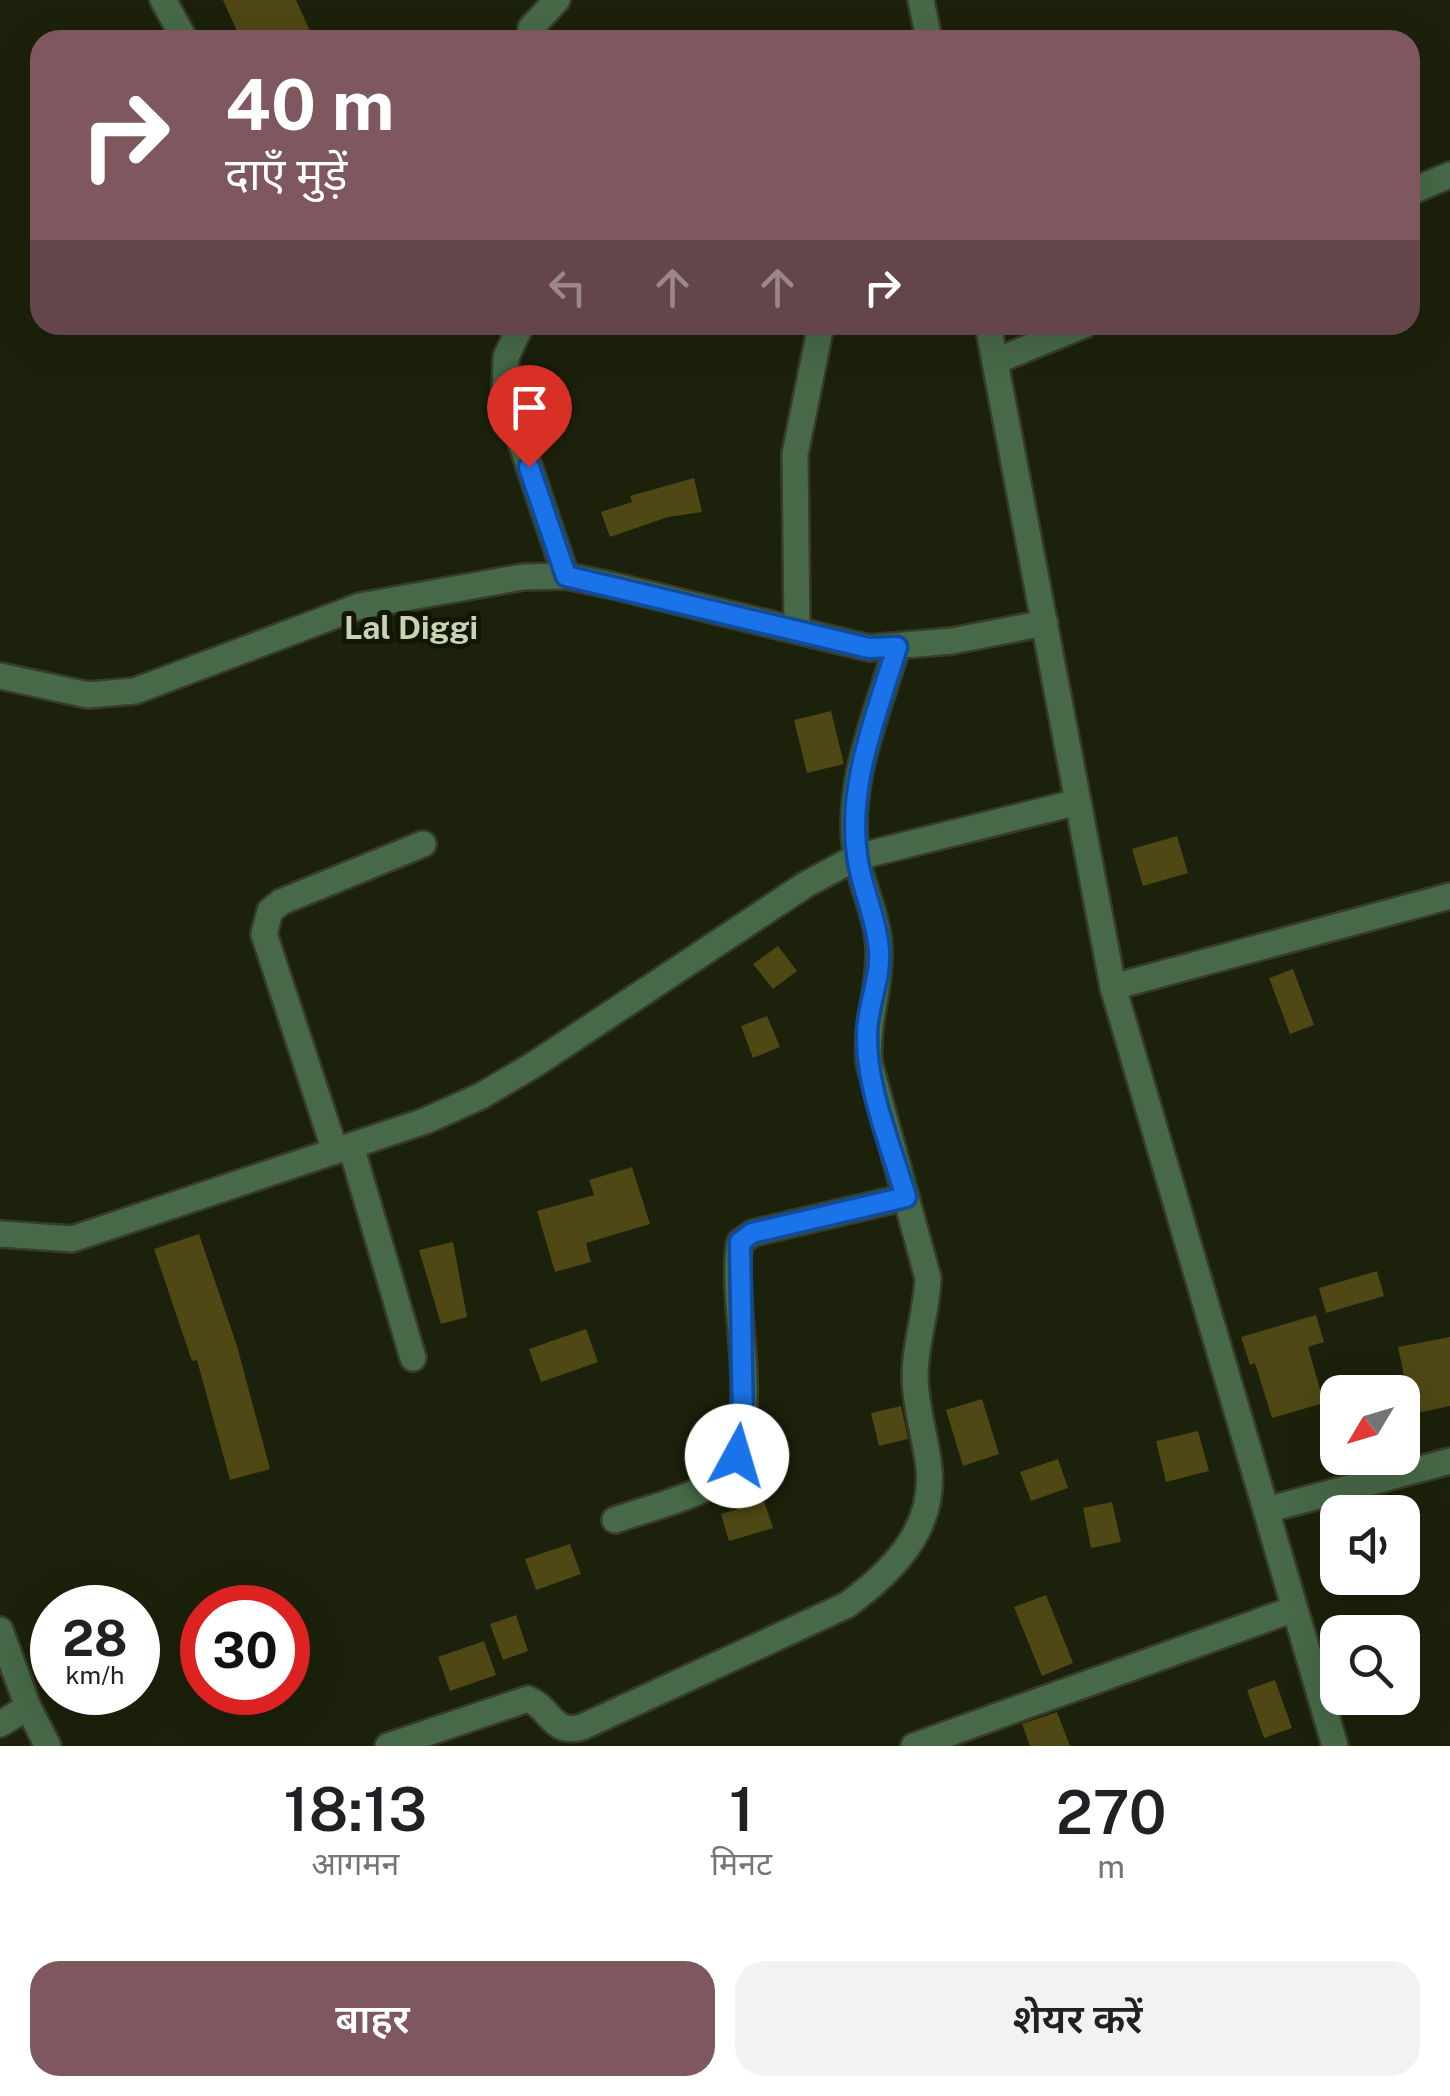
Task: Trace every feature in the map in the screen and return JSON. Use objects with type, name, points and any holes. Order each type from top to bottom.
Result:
[{"type":"street","points":[[163,0],[180,30]]},
{"type":"street","points":[[531,30],[557,0]]},
{"type":"street","points":[[921,0],[927,30]]},
{"type":"street","points":[[1420,188],[1450,175]]},
{"type":"street","points":[[519,335],[506,356],[505,394],[566,576]]},
{"type":"street","points":[[797,630],[795,454],[819,335]]},
{"type":"street","points":[[990,335],[1113,987],[1335,1746]]},
{"type":"street","points":[[996,361],[1060,335]]},
{"type":"street","points":[[0,676],[88,695],[135,691],[360,606],[523,577],[566,576],[869,648],[1045,624]]},
{"type":"street","points":[[388,1746],[528,1699],[540,1704],[554,1726],[568,1730],[582,1727],[847,1605],[880,1580],[911,1544],[928,1510],[929,1471],[915,1379],[928,1307],[928,1278],[870,1062],[867,1033],[880,956],[876,925],[857,856],[858,780],[897,647]]},
{"type":"street","points":[[0,1234],[72,1239],[343,1149],[481,1096],[805,885],[857,856],[1078,802]]},
{"type":"street","points":[[413,1358],[343,1149],[264,934],[264,922],[282,902],[423,844]]},
{"type":"street","points":[[1113,987],[1450,896]]},
{"type":"street","points":[[614,1520],[704,1489],[737,1456],[743,1424],[740,1242],[752,1233],[906,1197]]},
{"type":"street","points":[[1266,1510],[1450,1461]]},
{"type":"street","points":[[914,1746],[1294,1610]]},
{"type":"street","points":[[0,1630],[28,1707],[48,1746]]},
{"type":"street","points":[[0,1724],[28,1707]]},
{"type":"building","points":[[223,0],[296,0],[310,30],[236,30]]},
{"type":"building","points":[[694,478],[702,512],[668,517],[610,537],[601,512],[632,502],[630,496]]},
{"type":"building","points":[[831,711],[844,764],[807,773],[794,720]]},
{"type":"building","points":[[1177,836],[1188,873],[1143,886],[1132,849]]},
{"type":"building","points":[[778,946],[797,971],[773,989],[753,964]]},
{"type":"building","points":[[1293,969],[1314,1025],[1290,1034],[1269,978]]},
{"type":"building","points":[[767,1016],[780,1047],[753,1058],[741,1026]]},
{"type":"building","points":[[632,1167],[650,1224],[586,1243],[591,1262],[555,1272],[537,1211],[594,1195],[589,1180]]},
{"type":"building","points":[[199,1234],[237,1346],[270,1469],[230,1480],[197,1360],[192,1361],[154,1249]]},
{"type":"building","points":[[453,1242],[467,1317],[441,1324],[419,1250]]},
{"type":"building","points":[[1377,1271],[1384,1296],[1326,1313],[1319,1288]]},
{"type":"building","points":[[1316,1315],[1324,1342],[1308,1347],[1320,1389],[1320,1404],[1272,1418],[1255,1363],[1250,1365],[1241,1337]]},
{"type":"building","points":[[586,1329],[598,1362],[541,1382],[529,1349]]},
{"type":"building","points":[[1450,1337],[1450,1406],[1420,1412],[1420,1375],[1404,1375],[1398,1347]]},
{"type":"building","points":[[982,1399],[999,1454],[963,1466],[946,1410]]},
{"type":"building","points":[[901,1406],[908,1439],[879,1446],[871,1413]]},
{"type":"building","points":[[1198,1431],[1209,1471],[1166,1482],[1156,1441]]},
{"type":"building","points":[[1058,1459],[1068,1488],[1031,1501],[1020,1472]]},
{"type":"building","points":[[764,1501],[773,1528],[729,1541],[721,1514]]},
{"type":"building","points":[[1112,1502],[1121,1542],[1091,1548],[1083,1508]]},
{"type":"building","points":[[570,1544],[581,1574],[536,1590],[525,1559]]},
{"type":"building","points":[[1046,1595],[1073,1663],[1042,1676],[1014,1607]]},
{"type":"building","points":[[516,1615],[528,1651],[503,1660],[490,1624]]},
{"type":"building","points":[[484,1641],[496,1675],[450,1691],[438,1657]]},
{"type":"building","points":[[1275,1680],[1292,1728],[1264,1738],[1247,1690]]},
{"type":"building","points":[[1057,1712],[1070,1746],[1030,1746],[1022,1724]]},
{"type":"district","name":"Lal Diggi","points":[[411,628]]},
{"type":"route","points":[[529,467],[566,576],[869,648],[897,647],[858,780],[856,815],[857,856],[876,925],[880,956],[867,1033],[870,1062],[906,1197],[752,1233],[740,1242],[743,1424],[737,1456]]}]
